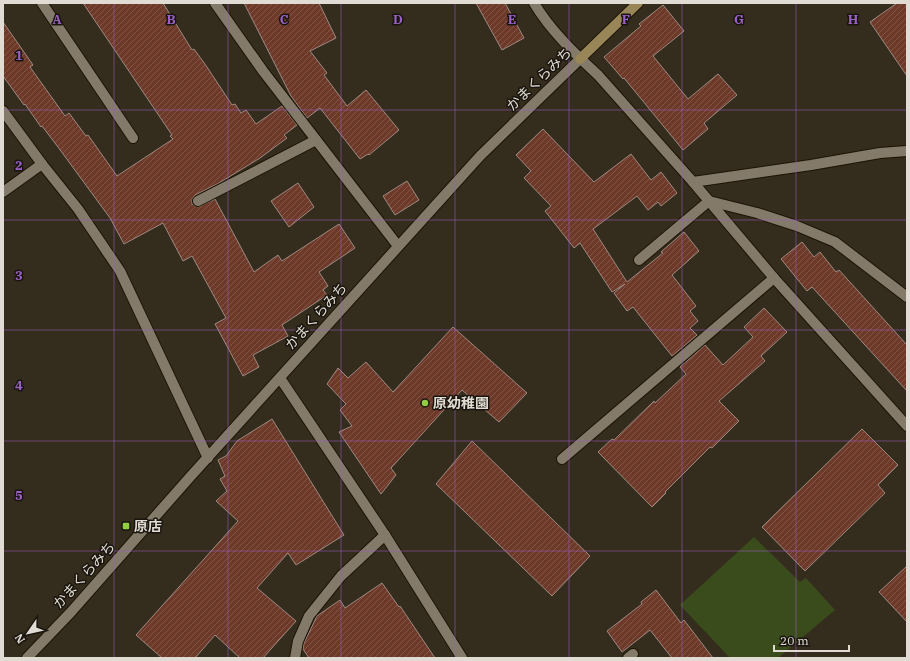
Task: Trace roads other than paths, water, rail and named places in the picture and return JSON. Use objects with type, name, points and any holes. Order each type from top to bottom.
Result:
[{"type":"main road","name":"かまくらみち","points":[[580,59],[638,3]]},
{"type":"street","points":[[42,3],[133,138]]},
{"type":"street","points":[[215,3],[263,71],[398,246]]},
{"type":"street","points":[[534,3],[544,20],[580,59],[598,75],[709,201],[774,278],[907,426]]},
{"type":"street","name":"かまくらみち","points":[[27,658],[71,612],[480,156],[580,59]]},
{"type":"street","points":[[3,110],[78,210],[120,271],[208,458]]},
{"type":"street","points":[[198,201],[316,140]]},
{"type":"street","points":[[692,182],[811,165],[880,153],[907,151]]},
{"type":"street","points":[[3,192],[42,164]]},
{"type":"street","points":[[639,260],[709,201]]},
{"type":"street","points":[[709,201],[757,213],[797,226],[835,242],[907,297]]},
{"type":"street","points":[[562,459],[774,278]]},
{"type":"street","points":[[280,378],[385,535],[462,658]]},
{"type":"street","points":[[295,658],[298,641],[309,616],[341,576],[385,535]]},
{"type":"place","name":"原幼稚園","points":[[425,403]]},
{"type":"place","name":"原店","points":[[126,526]]}]
